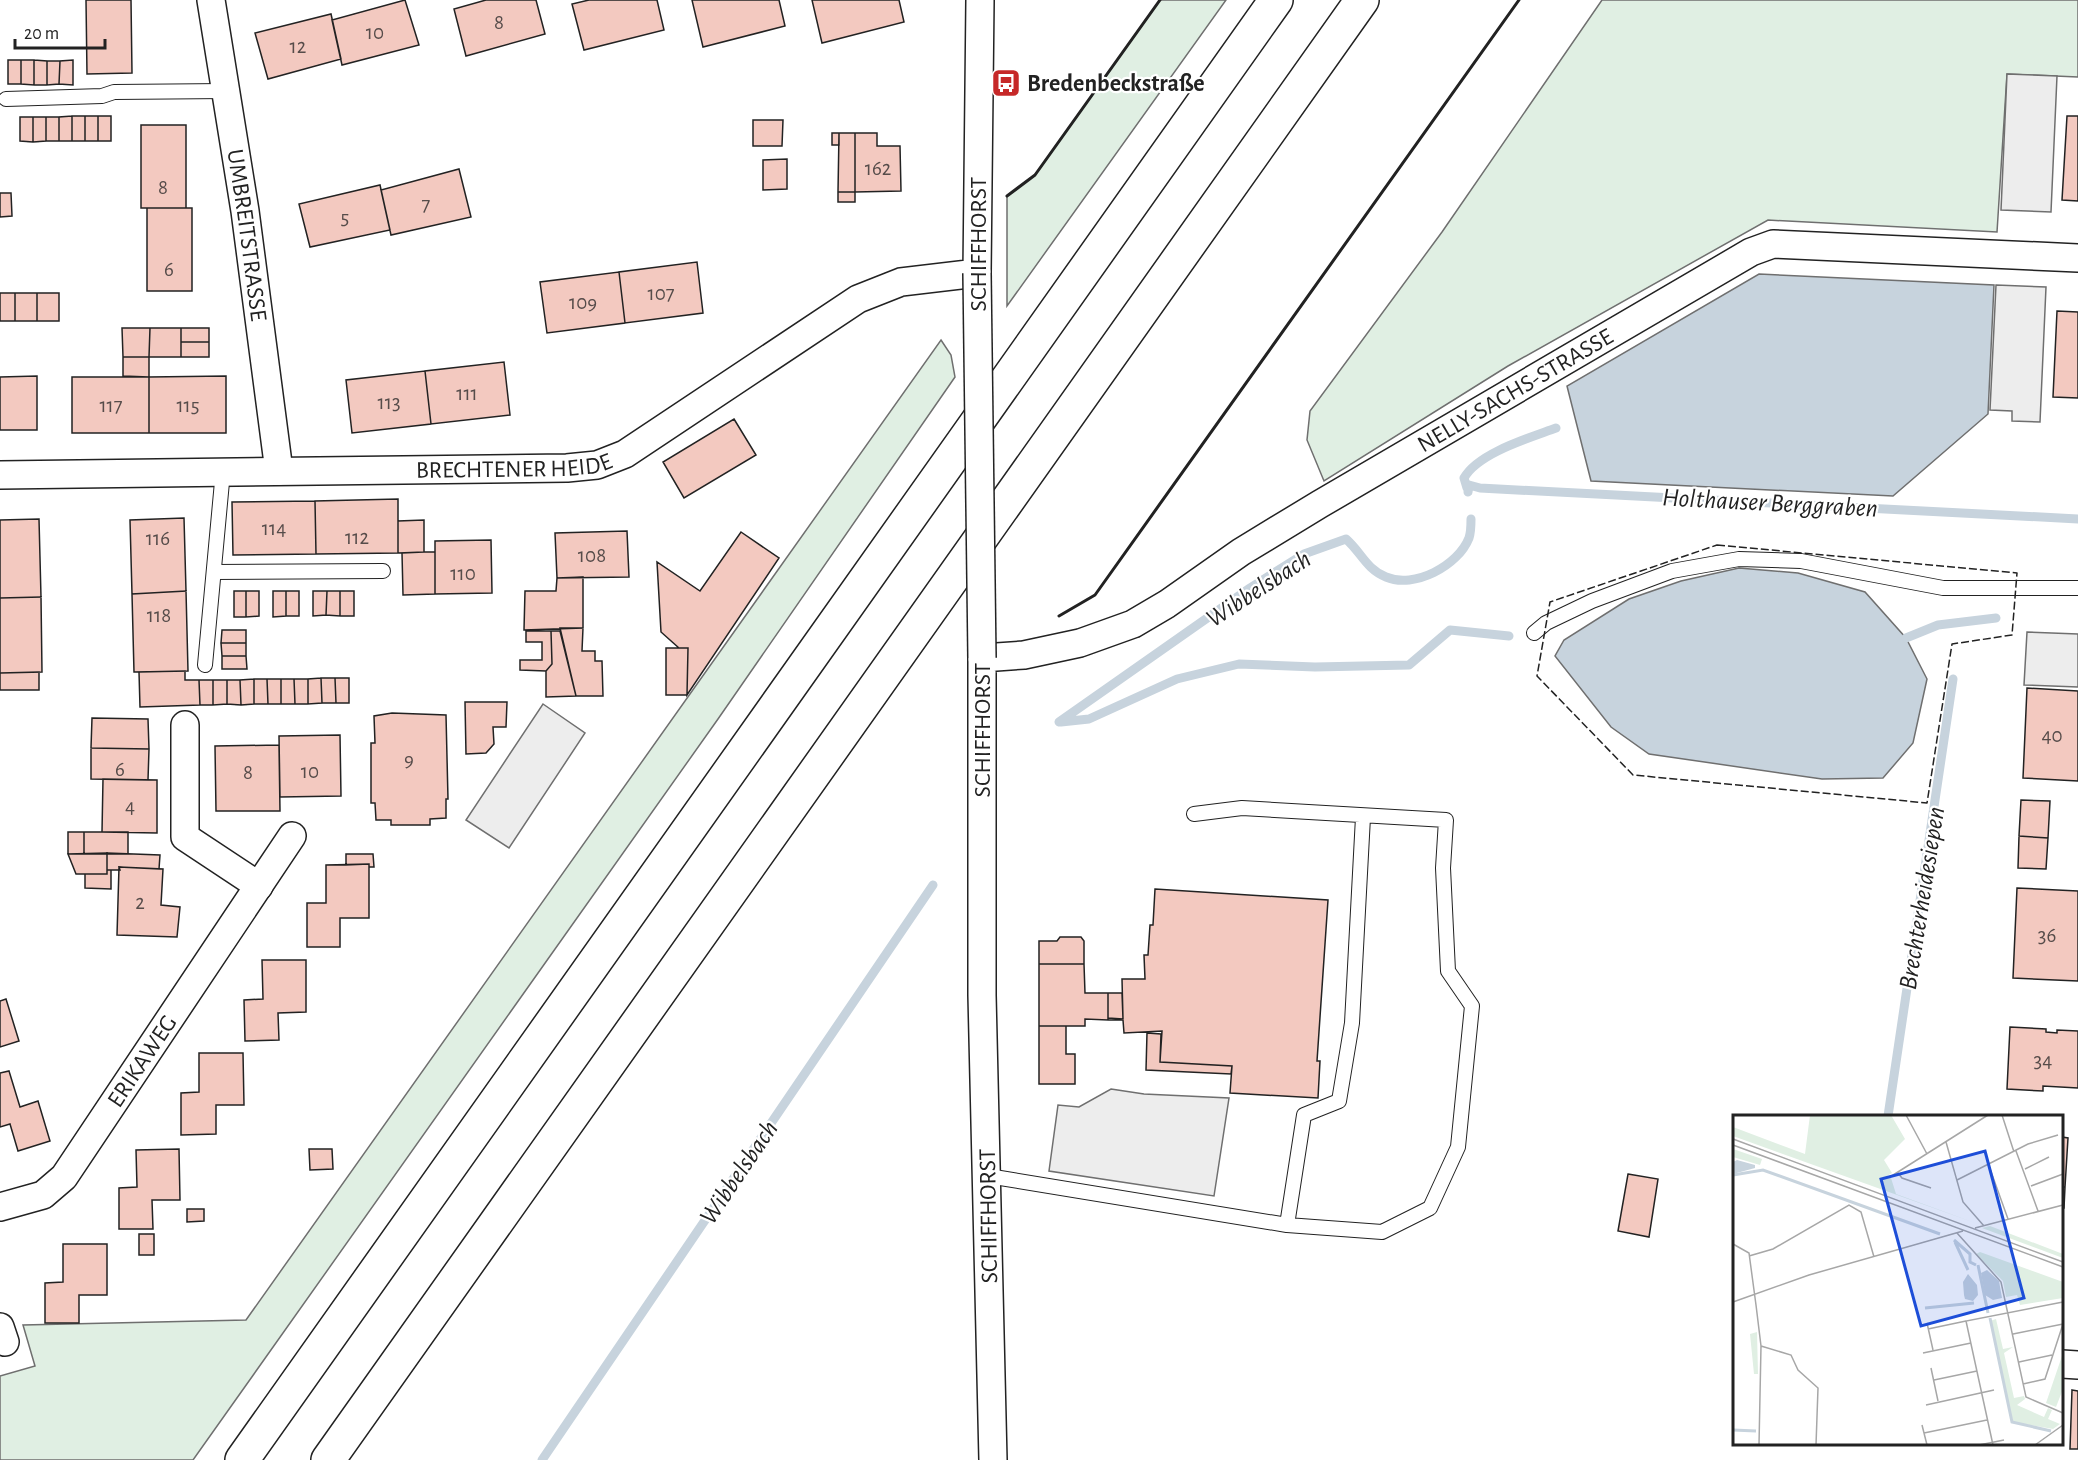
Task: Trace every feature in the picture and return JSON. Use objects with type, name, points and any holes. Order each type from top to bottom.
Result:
[{"type":"highway","points":[[242,1460],[1276,0]]},
{"type":"highway","points":[[328,1460],[1362,0]]},
{"type":"street","name":"SCHIFFHORST","points":[[980,0],[978,244],[970,273],[982,658],[982,995],[993,1460]]},
{"type":"street","name":"UMBREITSTRASSE","points":[[214,1],[245,211],[279,471]]},
{"type":"street","name":"NELLY-SACHS-STRASSE","points":[[982,658],[1024,655],[1080,643],[1133,624],[1167,604],[1241,552],[1320,504],[1751,252],[1773,244],[1794,244],[2078,258]]},
{"type":"street","name":"BRECHTENER HEIDE","points":[[0,475],[567,468],[597,465],[625,454],[858,299],[901,282],[970,273]]},
{"type":"street","points":[[184,725],[185,837],[259,886]]},
{"type":"street","name":"ERIKAWEG","points":[[0,1207],[42,1195],[64,1177],[292,836]]},
{"type":"street","points":[[2063,1364],[2078,1365]]},
{"type":"lane","points":[[6,99],[102,96],[114,92],[226,91]]},
{"type":"lane","points":[[205,666],[223,471]]},
{"type":"lane","points":[[1534,633],[1546,623],[1592,601],[1672,571],[1738,559],[1801,561],[1942,588],[2078,588]]},
{"type":"lane","points":[[214,572],[383,571]]},
{"type":"lane","points":[[988,1176],[1287,1225],[1382,1232],[1430,1208],[1458,1147],[1472,1006],[1448,970],[1443,868],[1446,820],[1363,817],[1242,808],[1194,814]]},
{"type":"lane","points":[[1287,1225],[1304,1115],[1339,1101],[1352,1023],[1363,817]]},
{"type":"green space","points":[[1160,0],[1226,0],[1007,306],[1007,196],[1035,175]]},
{"type":"green space","points":[[1602,0],[2078,0],[2078,77],[2007,74],[1997,232],[1768,220],[1508,366],[1324,481],[1307,440],[1310,411],[1442,232]]},
{"type":"green space","points":[[941,340],[951,355],[955,377],[718,719],[193,1460],[0,1460],[0,1376],[35,1366],[23,1325],[246,1320]]},
{"type":"shaded area","points":[[2007,74],[2057,76],[2051,212],[2001,210]]},
{"type":"shaded area","points":[[1759,274],[1994,285],[1988,414],[1893,496],[1591,481],[1567,386]]},
{"type":"shaded area","points":[[1996,285],[2046,287],[2040,422],[2012,421],[2012,411],[1990,410]]},
{"type":"shaded area","points":[[1739,568],[1798,573],[1865,592],[1906,638],[1927,679],[1913,743],[1883,778],[1822,779],[1649,754],[1611,727],[1555,656],[1564,640],[1629,599],[1681,581]]},
{"type":"shaded area","points":[[2027,632],[2078,634],[2078,687],[2024,685]]},
{"type":"shaded area","points":[[543,704],[585,733],[509,848],[466,820]]},
{"type":"shaded area","points":[[1111,1089],[1144,1094],[1229,1098],[1214,1196],[1049,1171],[1058,1105],[1079,1107]]},
{"type":"building","points":[[86,0],[131,0],[132,73],[87,74]]},
{"type":"building","points":[[405,0],[419,45],[342,65],[332,20]]},
{"type":"building","points":[[486,0],[536,0],[545,34],[466,56],[454,9]]},
{"type":"building","points":[[589,0],[657,0],[664,30],[584,50],[572,4]]},
{"type":"building","points":[[692,0],[779,0],[785,26],[703,47]]},
{"type":"building","points":[[812,0],[899,0],[904,22],[822,43]]},
{"type":"building","points":[[331,14],[341,59],[268,79],[255,33]]},
{"type":"building","points":[[8,60],[21,60],[21,84],[8,84]]},
{"type":"building","points":[[21,60],[34,60],[34,85],[21,84]]},
{"type":"building","points":[[34,60],[47,61],[47,85],[34,85]]},
{"type":"building","points":[[73,60],[73,85],[59,84],[60,61]]},
{"type":"building","points":[[47,61],[60,61],[59,84],[47,85]]},
{"type":"building","points":[[72,116],[85,116],[85,141],[72,141]]},
{"type":"building","points":[[72,116],[72,141],[59,141],[59,117]]},
{"type":"building","points":[[85,116],[98,116],[98,141],[85,141]]},
{"type":"building","points":[[98,116],[111,116],[111,141],[98,141]]},
{"type":"building","points":[[2067,116],[2078,116],[2078,201],[2062,200]]},
{"type":"building","points":[[20,117],[33,117],[33,142],[20,141]]},
{"type":"building","points":[[33,117],[46,117],[46,141],[33,142]]},
{"type":"building","points":[[46,117],[59,117],[59,141],[46,141]]},
{"type":"building","points":[[753,120],[783,120],[782,146],[753,146]]},
{"type":"building","points":[[141,125],[186,125],[186,208],[141,208]]},
{"type":"building","points":[[832,133],[839,133],[839,145],[832,145]]},
{"type":"building","points":[[839,133],[855,133],[855,192],[838,192]]},
{"type":"building","points":[[855,133],[877,133],[877,146],[900,146],[901,191],[855,192]]},
{"type":"building","points":[[787,159],[787,189],[763,190],[763,160]]},
{"type":"building","points":[[459,169],[471,217],[391,235],[381,190]]},
{"type":"building","points":[[380,185],[390,230],[310,247],[299,204]]},
{"type":"building","points":[[838,192],[855,192],[855,202],[838,202]]},
{"type":"building","points":[[0,193],[11,193],[12,216],[0,217]]},
{"type":"building","points":[[147,208],[192,208],[192,291],[147,291]]},
{"type":"building","points":[[697,262],[703,313],[625,323],[619,272]]},
{"type":"building","points":[[619,272],[625,323],[547,333],[540,282]]},
{"type":"building","points":[[0,293],[15,293],[15,321],[0,321]]},
{"type":"building","points":[[15,293],[37,293],[37,321],[15,321]]},
{"type":"building","points":[[37,293],[59,293],[59,321],[37,321]]},
{"type":"building","points":[[2057,311],[2078,312],[2078,398],[2053,397]]},
{"type":"building","points":[[122,328],[150,328],[149,357],[123,357]]},
{"type":"building","points":[[150,328],[181,328],[181,357],[149,357]]},
{"type":"building","points":[[181,328],[209,328],[209,342],[181,342]]},
{"type":"building","points":[[181,342],[209,342],[209,357],[181,357]]},
{"type":"building","points":[[123,357],[149,357],[149,377],[123,376]]},
{"type":"building","points":[[504,362],[510,415],[431,424],[425,371]]},
{"type":"building","points":[[425,371],[431,424],[352,433],[346,380]]},
{"type":"building","points":[[37,376],[37,430],[0,430],[0,377]]},
{"type":"building","points":[[226,376],[226,433],[149,433],[149,377]]},
{"type":"building","points":[[72,377],[149,377],[149,433],[72,433]]},
{"type":"building","points":[[734,419],[756,455],[684,498],[663,462]]},
{"type":"building","points":[[398,499],[398,553],[316,554],[315,501]]},
{"type":"building","points":[[315,501],[316,554],[233,555],[232,502]]},
{"type":"building","points":[[184,518],[186,591],[132,594],[130,520]]},
{"type":"building","points":[[39,519],[41,597],[0,598],[0,520]]},
{"type":"building","points":[[424,520],[424,552],[398,553],[398,521]]},
{"type":"building","points":[[627,531],[629,577],[557,578],[555,533]]},
{"type":"building","points":[[741,532],[779,558],[687,695],[688,648],[679,648],[661,632],[657,562],[700,591]]},
{"type":"building","points":[[491,540],[492,593],[435,594],[435,541]]},
{"type":"building","points":[[435,552],[435,594],[403,595],[402,553]]},
{"type":"building","points":[[583,577],[583,628],[524,630],[525,591],[556,591],[557,578]]},
{"type":"building","points":[[186,591],[188,671],[134,672],[132,594]]},
{"type":"building","points":[[234,591],[246,591],[246,617],[234,617]]},
{"type":"building","points":[[246,591],[259,591],[259,616],[246,617]]},
{"type":"building","points":[[273,591],[286,591],[286,616],[273,617]]},
{"type":"building","points":[[286,591],[299,591],[299,616],[286,616]]},
{"type":"building","points":[[313,591],[327,591],[326,615],[313,616]]},
{"type":"building","points":[[327,591],[340,591],[340,616],[326,615]]},
{"type":"building","points":[[340,591],[354,591],[354,616],[340,616]]},
{"type":"building","points":[[41,597],[42,672],[0,673],[0,598]]},
{"type":"building","points":[[560,628],[583,628],[582,651],[595,651],[595,661],[602,661],[603,696],[576,696]]},
{"type":"building","points":[[222,630],[246,630],[246,643],[221,643]]},
{"type":"building","points":[[526,631],[551,631],[552,664],[546,671],[520,670],[520,660],[542,660],[542,642],[526,642]]},
{"type":"building","points":[[551,631],[560,631],[576,696],[546,697],[546,671],[552,664]]},
{"type":"building","points":[[221,643],[246,643],[246,656],[222,656]]},
{"type":"building","points":[[666,648],[688,648],[687,695],[666,695]]},
{"type":"building","points":[[222,656],[246,656],[247,669],[222,669]]},
{"type":"building","points":[[185,671],[185,680],[199,680],[200,705],[140,707],[139,672]]},
{"type":"building","points":[[39,672],[39,690],[0,690],[0,673]]},
{"type":"building","points":[[321,678],[322,703],[308,704],[308,679]]},
{"type":"building","points":[[321,678],[335,678],[336,703],[322,703]]},
{"type":"building","points":[[335,678],[349,678],[349,703],[336,703]]},
{"type":"building","points":[[254,679],[267,679],[268,704],[254,704]]},
{"type":"building","points":[[254,679],[254,704],[241,705],[240,680]]},
{"type":"building","points":[[267,679],[281,679],[281,704],[268,704]]},
{"type":"building","points":[[281,679],[294,679],[295,704],[281,704]]},
{"type":"building","points":[[294,679],[308,679],[308,704],[295,704]]},
{"type":"building","points":[[199,680],[213,680],[213,705],[200,705]]},
{"type":"building","points":[[213,680],[227,680],[227,704],[213,705]]},
{"type":"building","points":[[227,680],[240,680],[241,705],[227,704]]},
{"type":"building","points":[[2027,688],[2078,691],[2078,781],[2023,778]]},
{"type":"building","points":[[465,702],[507,702],[506,727],[493,727],[494,744],[486,753],[466,754]]},
{"type":"building","points":[[392,713],[446,715],[448,799],[446,799],[446,818],[430,819],[430,825],[391,825],[391,820],[376,820],[375,803],[371,803],[371,743],[375,743],[374,716]]},
{"type":"building","points":[[92,718],[148,719],[149,749],[91,748]]},
{"type":"building","points":[[340,735],[341,796],[280,797],[279,736]]},
{"type":"building","points":[[279,745],[280,811],[216,811],[215,746]]},
{"type":"building","points":[[91,748],[149,749],[148,780],[91,779]]},
{"type":"building","points":[[103,779],[157,780],[157,833],[102,832]]},
{"type":"building","points":[[2021,800],[2050,801],[2048,838],[2019,836]]},
{"type":"building","points":[[68,832],[84,832],[84,854],[68,854]]},
{"type":"building","points":[[84,832],[128,832],[128,854],[84,854]]},
{"type":"building","points":[[2019,836],[2048,838],[2046,869],[2018,868]]},
{"type":"building","points":[[107,853],[107,874],[76,874],[68,854]]},
{"type":"building","points":[[107,853],[160,855],[159,869],[119,867],[120,870],[107,870]]},
{"type":"building","points":[[346,854],[373,854],[374,867],[369,867],[369,864],[346,865]]},
{"type":"building","points":[[369,864],[369,918],[340,918],[340,947],[307,947],[307,903],[326,903],[326,865]]},
{"type":"building","points":[[119,867],[163,869],[161,905],[180,907],[177,937],[117,935]]},
{"type":"building","points":[[107,870],[111,870],[111,889],[85,888],[85,874],[107,874]]},
{"type":"building","points":[[2017,888],[2078,891],[2078,981],[2013,978]]},
{"type":"building","points":[[1155,889],[1328,900],[1317,1061],[1320,1061],[1318,1098],[1230,1093],[1232,1066],[1160,1062],[1162,1031],[1124,1033],[1123,1020],[1108,1020],[1123,1019],[1122,979],[1145,979],[1144,955],[1148,955],[1150,925],[1153,925]]},
{"type":"building","points":[[1060,937],[1081,937],[1084,941],[1084,964],[1039,964],[1039,941],[1057,941]]},
{"type":"building","points":[[262,960],[306,960],[306,1012],[278,1013],[279,1040],[245,1041],[244,1000],[263,999]]},
{"type":"building","points":[[1039,964],[1084,964],[1085,993],[1108,993],[1108,1020],[1085,1019],[1085,1026],[1039,1026]]},
{"type":"building","points":[[1108,993],[1122,993],[1123,1019],[1108,1018]]},
{"type":"building","points":[[6,999],[19,1041],[0,1047],[0,1001]]},
{"type":"building","points":[[1039,1026],[1066,1026],[1066,1054],[1075,1054],[1075,1084],[1039,1084]]},
{"type":"building","points":[[2010,1027],[2046,1029],[2046,1032],[2057,1033],[2057,1030],[2078,1031],[2078,1088],[2043,1086],[2043,1091],[2007,1089]]},
{"type":"building","points":[[1147,1033],[1161,1034],[1160,1062],[1232,1066],[1231,1074],[1146,1070]]},
{"type":"building","points":[[199,1053],[243,1053],[244,1105],[216,1105],[216,1134],[181,1135],[181,1093],[199,1092]]},
{"type":"building","points":[[9,1071],[20,1107],[38,1101],[50,1141],[18,1151],[10,1124],[0,1127],[0,1073]]},
{"type":"building","points":[[2063,1137],[2068,1138],[2065,1187],[2063,1187]]},
{"type":"building","points":[[179,1149],[180,1200],[152,1200],[153,1229],[119,1229],[119,1188],[137,1187],[136,1150]]},
{"type":"building","points":[[309,1149],[332,1149],[333,1169],[310,1170]]},
{"type":"building","points":[[1628,1174],[1658,1179],[1649,1237],[1618,1231]]},
{"type":"building","points":[[2063,1187],[2065,1187],[2064,1208]]},
{"type":"building","points":[[187,1209],[204,1209],[204,1221],[187,1222]]},
{"type":"building","points":[[139,1234],[154,1234],[154,1255],[139,1255]]},
{"type":"building","points":[[63,1244],[107,1244],[107,1295],[79,1295],[79,1323],[45,1323],[45,1283],[63,1282]]},
{"type":"building","points":[[2072,1390],[2078,1391],[2078,1449],[2070,1449]]},
{"type":"waterway","points":[[1467,488],[1464,478],[1480,461],[1505,447],[1556,428]]},
{"type":"waterway","name":"Holthauser Berggraben","points":[[1468,492],[1469,485],[1480,488],[2078,519]]},
{"type":"waterway","name":"Wibbelsbach","points":[[1059,722],[1250,588],[1304,554],[1346,539],[1379,574],[1397,580],[1409,580],[1434,572],[1455,558],[1470,536],[1471,519]]},
{"type":"waterway","points":[[1906,638],[1938,625],[1996,618]]},
{"type":"waterway","points":[[1061,722],[1089,719],[1177,679],[1239,664],[1315,667],[1409,665],[1450,630],[1509,636]]},
{"type":"waterway","name":"Brechterheidesiepen","points":[[1888,1115],[1953,679]]},
{"type":"waterway","name":"Wibbelsbach","points":[[542,1460],[933,885]]},
{"type":"fence","points":[[1717,545],[2017,573],[2012,635],[1952,644],[1927,803],[1633,775],[1537,676],[1550,602],[1717,545]]},
{"type":"wall","points":[[1007,196],[1035,175],[1160,0]]},
{"type":"wall","points":[[1059,616],[1095,595],[1519,0]]},
{"type":"place","name":"Bredenbeckstraße","points":[[1006,83]]}]
